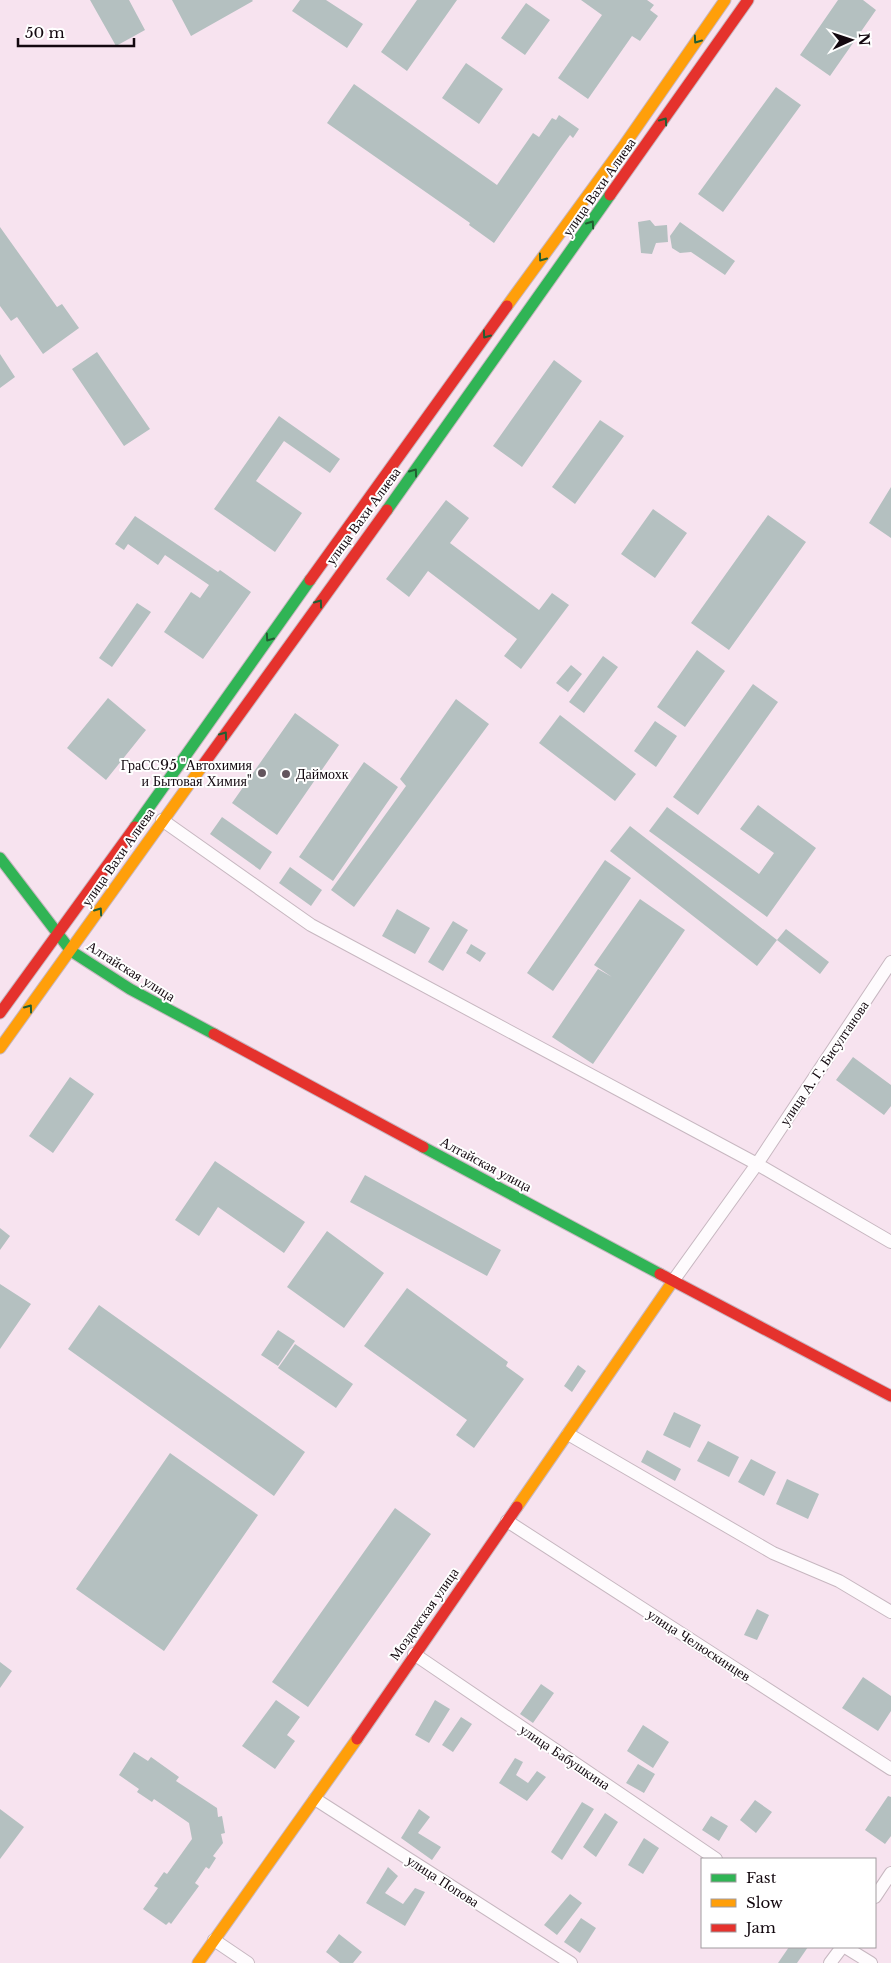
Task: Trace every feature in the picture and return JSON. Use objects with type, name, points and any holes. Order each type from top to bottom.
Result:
[{"type":"main road","name":"улица Вахи Алиева","points":[[0,1013],[59,934],[436,403],[625,144],[725,0]]},
{"type":"main road","name":"улица Вахи Алиева","points":[[0,1048],[475,387],[748,0]]},
{"type":"main road","points":[[0,858],[71,950]]},
{"type":"main road","name":"Алтайская улица","points":[[71,950],[160,1008],[672,1282],[891,1396]]},
{"type":"main road","name":"Моздокская улица","points":[[198,1963],[315,1799],[672,1282]]},
{"type":"street","points":[[162,820],[311,925],[757,1164],[891,1242]]},
{"type":"street","name":"улица А. Г. Бисултанова","points":[[672,1282],[757,1164],[891,962]]},
{"type":"street","points":[[568,1434],[773,1553],[839,1581],[891,1612]]},
{"type":"street","name":"улица Челюскинцев","points":[[507,1521],[891,1769]]},
{"type":"street","name":"улица Бабушкина","points":[[414,1654],[715,1858]]},
{"type":"street","name":"улица Попова","points":[[315,1799],[571,1963]]},
{"type":"street","points":[[876,1896],[891,1873]]},
{"type":"street","points":[[214,1940],[248,1963]]},
{"type":"street","points":[[830,1963],[843,1948]]},
{"type":"street","points":[[846,1948],[871,1963]]},
{"type":"building","points":[[90,0],[129,0],[145,30],[116,46]]},
{"type":"building","points":[[172,0],[252,0],[253,1],[191,36]]},
{"type":"building","points":[[300,0],[326,0],[363,24],[347,48],[292,11]]},
{"type":"building","points":[[417,0],[457,0],[407,71],[381,52]]},
{"type":"building","points":[[581,0],[647,0],[654,5],[650,10],[658,16],[640,41],[632,36],[588,99],[558,78],[602,15]]},
{"type":"building","points":[[838,0],[863,0],[876,10],[830,76],[800,55]]},
{"type":"building","points":[[526,3],[550,20],[525,55],[501,38]]},
{"type":"building","points":[[466,63],[503,89],[479,124],[442,98]]},
{"type":"building","points":[[354,84],[497,185],[533,133],[539,137],[552,118],[556,120],[559,115],[579,129],[573,138],[570,135],[494,243],[469,225],[470,223],[327,123]]},
{"type":"building","points":[[776,87],[801,105],[723,212],[698,194]]},
{"type":"building","points":[[650,220],[655,226],[667,225],[668,242],[656,243],[652,254],[641,253],[638,222]]},
{"type":"building","points":[[680,222],[735,261],[725,275],[691,252],[680,253],[672,248],[670,236]]},
{"type":"building","points":[[0,227],[57,307],[62,304],[79,328],[43,354],[17,317],[11,321],[0,306]]},
{"type":"building","points":[[97,352],[150,429],[124,446],[72,369]]},
{"type":"building","points":[[0,354],[15,377],[0,388]]},
{"type":"building","points":[[554,360],[582,381],[522,467],[493,446]]},
{"type":"building","points":[[279,416],[340,459],[330,473],[284,441],[256,481],[302,513],[275,552],[214,509]]},
{"type":"building","points":[[600,420],[624,436],[575,504],[552,487]]},
{"type":"building","points":[[891,487],[891,538],[869,523]]},
{"type":"building","points":[[446,500],[469,518],[450,543],[539,610],[552,593],[569,605],[521,669],[504,656],[517,639],[428,571],[409,597],[386,579]]},
{"type":"building","points":[[653,509],[687,533],[655,578],[621,554]]},
{"type":"building","points":[[768,515],[806,542],[729,650],[691,623]]},
{"type":"building","points":[[135,516],[251,592],[203,659],[164,632],[191,592],[200,598],[209,585],[165,555],[158,565],[128,544],[124,550],[115,544]]},
{"type":"building","points":[[137,603],[151,612],[112,667],[99,658]]},
{"type":"building","points":[[697,650],[725,671],[685,727],[657,707]]},
{"type":"building","points":[[603,656],[618,667],[584,713],[569,702]]},
{"type":"building","points":[[571,665],[582,674],[568,692],[556,683]]},
{"type":"building","points":[[753,684],[778,702],[698,815],[673,797]]},
{"type":"building","points":[[108,698],[146,730],[106,780],[67,748]]},
{"type":"building","points":[[456,699],[489,724],[354,907],[331,890],[406,786],[400,779]]},
{"type":"building","name":"Даймохк","points":[[295,713],[339,745],[277,835],[232,803]]},
{"type":"building","points":[[560,715],[636,774],[615,801],[539,743]]},
{"type":"building","points":[[655,721],[677,736],[656,767],[634,751]]},
{"type":"building","points":[[364,762],[398,787],[333,881],[299,857]]},
{"type":"building","points":[[758,805],[816,848],[767,917],[649,831],[667,807],[759,874],[774,853],[740,829]]},
{"type":"building","points":[[222,817],[272,852],[260,870],[210,834]]},
{"type":"building","points":[[630,826],[777,940],[757,966],[610,851]]},
{"type":"building","points":[[605,860],[631,878],[553,991],[527,973]]},
{"type":"building","points":[[290,867],[322,890],[311,906],[279,883]]},
{"type":"building","points":[[640,899],[685,930],[593,1064],[552,1037],[598,969],[612,977],[594,965]]},
{"type":"building","points":[[397,909],[430,928],[415,954],[382,936]]},
{"type":"building","points":[[453,921],[468,930],[443,971],[428,962]]},
{"type":"building","points":[[786,929],[829,962],[820,974],[777,940]]},
{"type":"building","points":[[471,944],[486,953],[480,962],[466,953]]},
{"type":"building","points":[[853,1057],[891,1085],[891,1106],[884,1115],[836,1080]]},
{"type":"building","points":[[70,1077],[94,1094],[53,1153],[29,1136]]},
{"type":"building","points":[[215,1161],[305,1222],[284,1253],[218,1207],[199,1236],[175,1220]]},
{"type":"building","points":[[365,1175],[501,1250],[487,1276],[350,1202]]},
{"type":"building","points":[[0,1228],[10,1236],[0,1250]]},
{"type":"building","points":[[327,1231],[384,1273],[344,1328],[287,1287]]},
{"type":"building","points":[[0,1284],[31,1304],[0,1349]]},
{"type":"building","points":[[407,1288],[508,1362],[506,1366],[524,1379],[474,1448],[456,1435],[467,1420],[364,1346]]},
{"type":"building","points":[[99,1305],[305,1452],[274,1496],[68,1349]]},
{"type":"building","points":[[278,1330],[295,1341],[278,1366],[261,1355]]},
{"type":"building","points":[[295,1344],[353,1384],[336,1408],[278,1368]]},
{"type":"building","points":[[578,1365],[586,1371],[572,1392],[564,1386]]},
{"type":"building","points":[[674,1412],[701,1425],[690,1448],[663,1435]]},
{"type":"building","points":[[708,1441],[739,1457],[729,1477],[697,1461]]},
{"type":"building","points":[[647,1450],[681,1469],[675,1481],[641,1462]]},
{"type":"building","points":[[170,1453],[258,1515],[164,1651],[76,1589]]},
{"type":"building","points":[[751,1459],[776,1472],[764,1496],[738,1482]]},
{"type":"building","points":[[787,1479],[819,1494],[808,1519],[776,1504]]},
{"type":"building","points":[[395,1508],[431,1534],[308,1707],[272,1682]]},
{"type":"building","points":[[757,1609],[769,1615],[757,1640],[744,1635]]},
{"type":"building","points":[[0,1662],[12,1671],[0,1688]]},
{"type":"building","points":[[863,1677],[891,1696],[891,1711],[878,1731],[842,1708]]},
{"type":"building","points":[[541,1684],[554,1693],[533,1723],[520,1714]]},
{"type":"building","points":[[276,1700],[300,1717],[287,1735],[295,1741],[275,1769],[242,1746]]},
{"type":"building","points":[[435,1700],[450,1709],[429,1743],[415,1735]]},
{"type":"building","points":[[461,1717],[472,1724],[453,1752],[442,1745]]},
{"type":"building","points":[[643,1725],[669,1742],[653,1768],[627,1751]]},
{"type":"building","points":[[134,1752],[148,1761],[151,1757],[179,1777],[176,1781],[217,1808],[218,1817],[222,1816],[225,1833],[221,1834],[223,1843],[213,1856],[216,1858],[209,1869],[206,1867],[195,1883],[199,1886],[171,1924],[169,1922],[166,1925],[143,1909],[158,1888],[154,1886],[164,1872],[167,1874],[192,1839],[189,1823],[154,1799],[152,1802],[137,1792],[139,1789],[119,1775]]},
{"type":"building","points":[[515,1758],[523,1762],[516,1775],[528,1783],[537,1771],[546,1777],[527,1801],[499,1783]]},
{"type":"building","points":[[638,1764],[655,1774],[644,1793],[626,1783]]},
{"type":"building","points":[[888,1796],[891,1797],[891,1836],[885,1844],[865,1830]]},
{"type":"building","points":[[755,1800],[772,1812],[756,1833],[740,1820]]},
{"type":"building","points":[[582,1802],[594,1809],[562,1860],[551,1852]]},
{"type":"building","points":[[0,1809],[24,1827],[0,1859]]},
{"type":"building","points":[[419,1809],[430,1817],[418,1833],[441,1847],[432,1860],[401,1838]]},
{"type":"building","points":[[605,1813],[618,1822],[596,1857],[583,1847]]},
{"type":"building","points":[[711,1816],[728,1826],[719,1841],[702,1830]]},
{"type":"building","points":[[644,1838],[659,1848],[643,1874],[628,1865]]},
{"type":"building","points":[[388,1867],[398,1876],[385,1893],[403,1904],[415,1888],[425,1892],[405,1926],[366,1903]]},
{"type":"building","points":[[570,1894],[582,1903],[557,1935],[544,1925]]},
{"type":"building","points":[[581,1918],[596,1928],[580,1953],[564,1942]]},
{"type":"building","points":[[339,1934],[362,1952],[353,1963],[340,1963],[326,1952]]},
{"type":"building","points":[[788,1948],[807,1948],[797,1963],[778,1963]]},
{"type":"traffic: fast","points":[[387,510],[610,195]]},
{"type":"traffic: fast","points":[[135,827],[310,580]]},
{"type":"traffic: fast","points":[[0,858],[71,951],[130,989],[214,1034]]},
{"type":"traffic: fast","points":[[423,1147],[660,1274]]},
{"type":"traffic: slow","points":[[507,306],[625,144],[725,0]]},
{"type":"traffic: slow","points":[[0,1048],[203,765]]},
{"type":"traffic: slow","points":[[517,1507],[673,1281]]},
{"type":"traffic: slow","points":[[198,1963],[357,1739]]},
{"type":"traffic: jam","points":[[610,195],[748,0]]},
{"type":"traffic: jam","points":[[310,580],[507,306]]},
{"type":"traffic: jam","points":[[203,765],[387,510]]},
{"type":"traffic: jam","points":[[0,1013],[135,827]]},
{"type":"traffic: jam","points":[[214,1034],[423,1147]]},
{"type":"traffic: jam","points":[[660,1274],[891,1396]]},
{"type":"traffic: jam","points":[[357,1739],[517,1507]]},
{"type":"place","name":"ГраСС95 \"Автохимия и Бытовая Химия\"","points":[[262,773]]},
{"type":"place","name":"Даймохк","points":[[286,774]]}]
